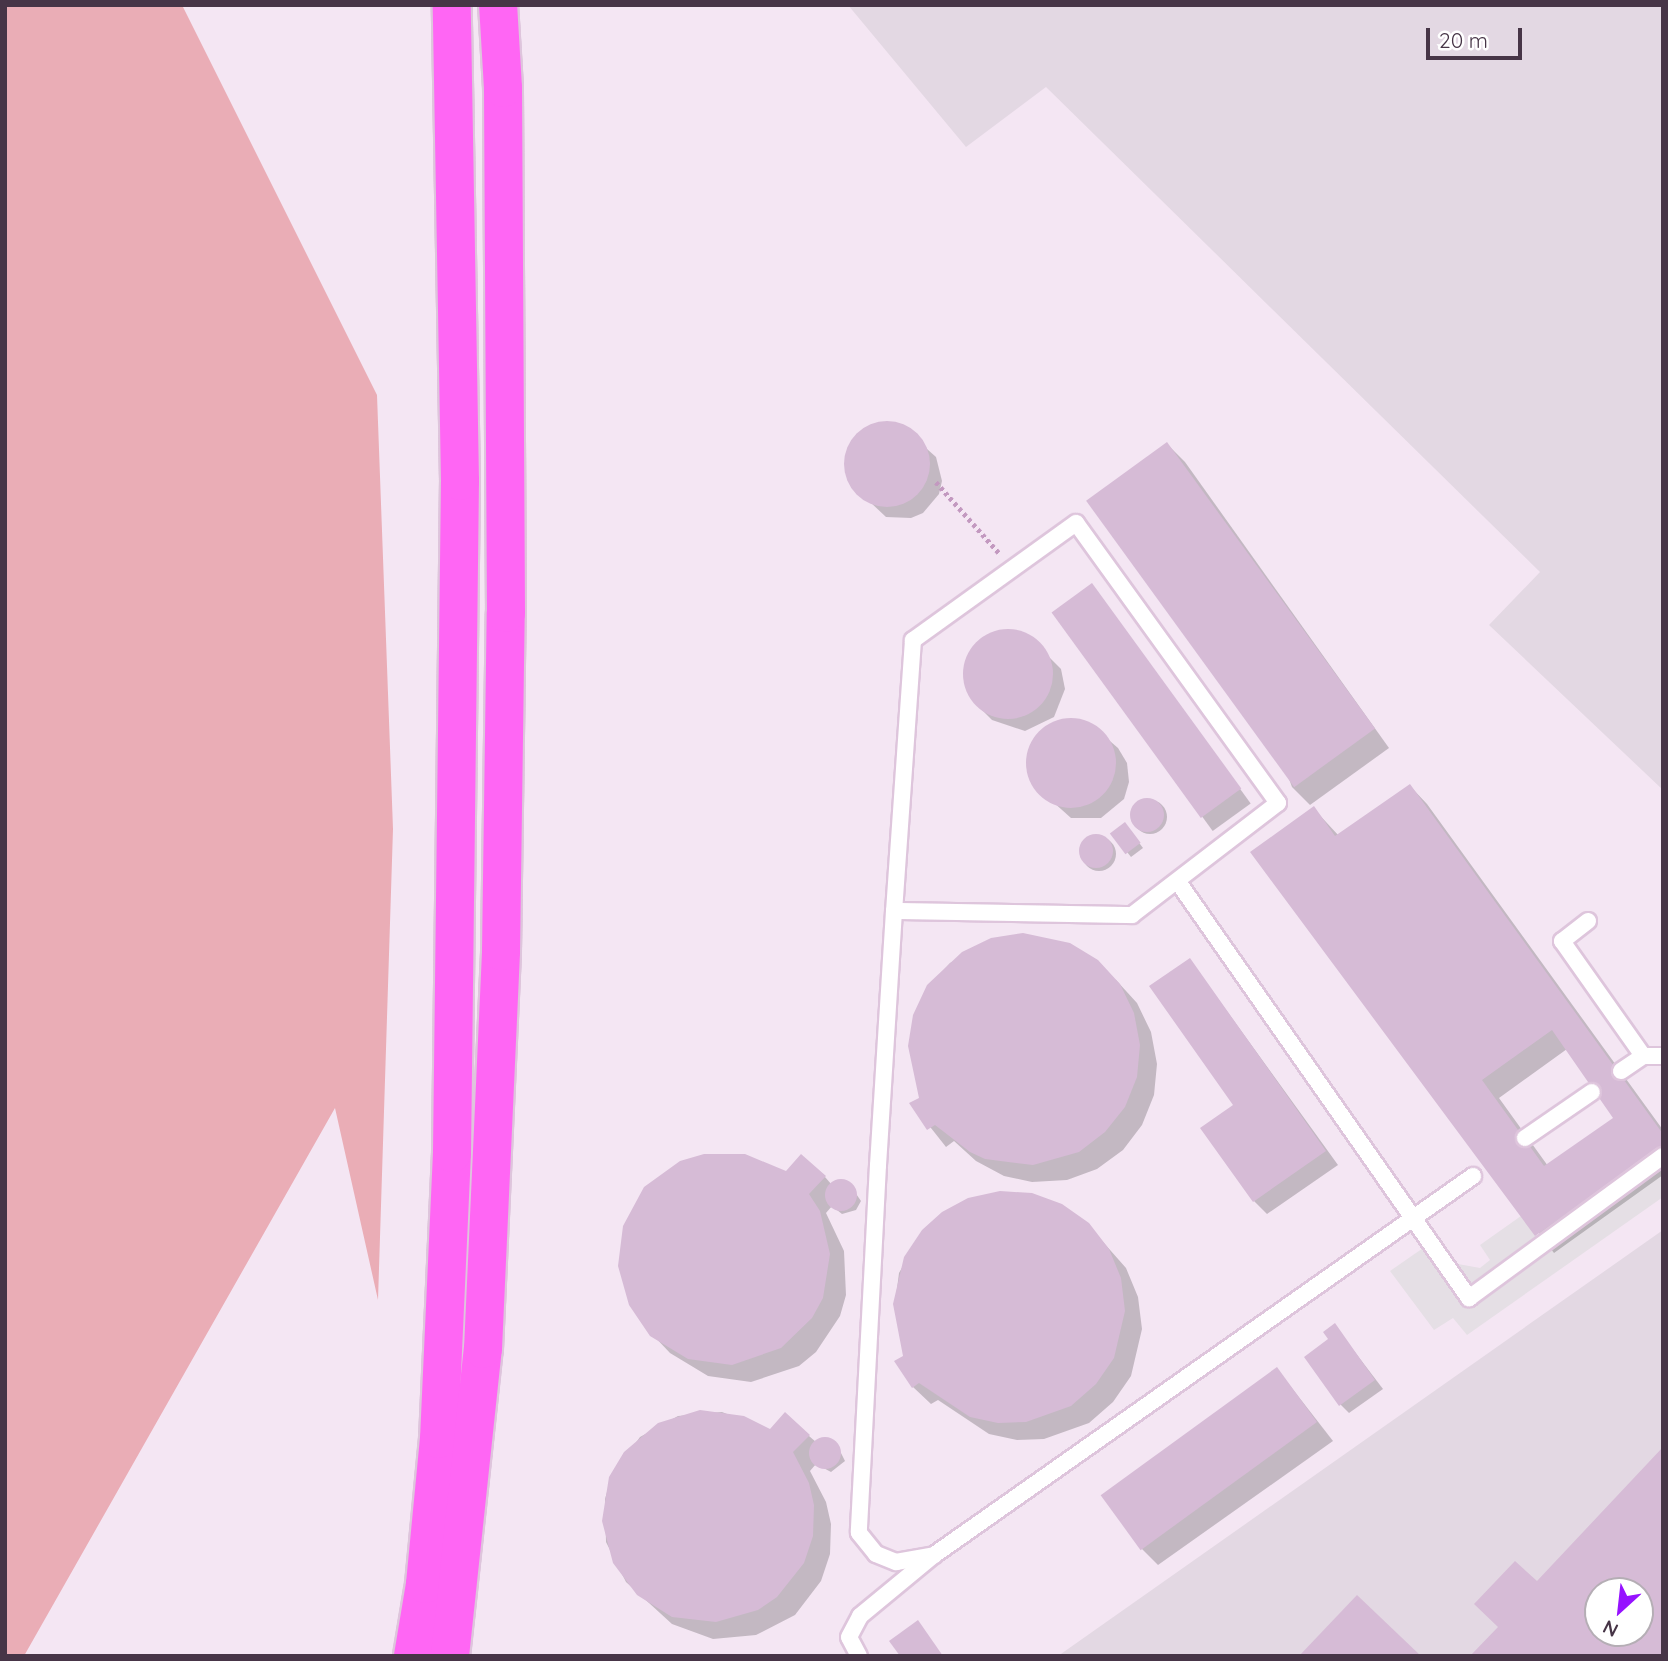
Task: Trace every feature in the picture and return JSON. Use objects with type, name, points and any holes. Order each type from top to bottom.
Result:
[{"type":"highway","points":[[413,1656],[425,1584],[439,1439],[452,1140],[460,495],[452,5]]},
{"type":"highway","points":[[450,1656],[483,1349],[502,951],[506,613],[498,5]]},
{"type":"lane","points":[[894,911],[1132,915],[1278,803],[1076,523],[913,640],[894,911],[859,1534],[876,1555],[896,1562],[934,1555]]},
{"type":"lane","points":[[1178,882],[1469,1298],[1663,1156]]},
{"type":"lane","points":[[1588,921],[1562,941],[1643,1056]]},
{"type":"lane","points":[[1621,1071],[1643,1056],[1663,1056]]},
{"type":"lane","points":[[1525,1138],[1592,1093]]},
{"type":"lane","points":[[859,1656],[849,1637],[860,1616],[934,1555],[1474,1176]]},
{"type":"path","points":[[936,482],[1013,569]]},
{"type":"shaded area","points":[[5,5],[182,5],[377,395],[393,829],[378,1300],[335,1108],[24,1656],[5,1656]]},
{"type":"shaded area","points":[[848,5],[1663,5],[1663,790],[1489,625],[1540,572],[1046,87],[966,147]]},
{"type":"shaded area","points":[[1663,1145],[1663,1197],[1467,1335],[1453,1318],[1434,1330],[1390,1271],[1439,1237],[1458,1264],[1480,1268],[1490,1260],[1480,1245],[1521,1216],[1536,1236]]},
{"type":"shaded area","points":[[1663,1230],[1663,1656],[1058,1656]]},
{"type":"building","points":[[887,421],[911,428],[923,440],[930,464],[923,488],[911,500],[887,507],[863,500],[851,488],[844,464],[851,440],[863,428]]},
{"type":"building","points":[[1167,442],[1375,728],[1294,787],[1086,501]]},
{"type":"building","points":[[1092,583],[1241,788],[1201,818],[1052,612]]},
{"type":"building","points":[[1008,629],[1025,633],[1040,642],[1049,657],[1053,674],[1049,691],[1040,706],[1025,715],[1008,719],[991,715],[976,706],[967,691],[963,674],[967,657],[976,642],[991,633]]},
{"type":"building","points":[[1071,718],[1088,721],[1103,731],[1113,746],[1116,763],[1113,780],[1103,795],[1088,805],[1071,808],[1054,805],[1039,795],[1029,780],[1026,763],[1029,746],[1039,731],[1054,721]]},
{"type":"building","points":[[1410,784],[1663,1134],[1663,1145],[1535,1236],[1250,852],[1314,806],[1335,836]],"holes":[[[1552,1030],[1613,1118],[1544,1166],[1482,1080]]]},
{"type":"building","points":[[1147,798],[1159,803],[1164,815],[1159,827],[1147,832],[1135,827],[1130,815],[1135,803]]},
{"type":"building","points":[[1125,822],[1141,843],[1125,854],[1110,833]]},
{"type":"building","points":[[1096,834],[1108,839],[1113,851],[1108,863],[1096,868],[1084,863],[1079,851],[1084,839]]},
{"type":"building","points":[[1023,933],[1070,943],[1098,960],[1120,984],[1134,1013],[1140,1045],[1137,1077],[1125,1107],[1105,1132],[1079,1152],[1033,1165],[985,1159],[970,1152],[935,1125],[927,1130],[909,1103],[919,1098],[908,1046],[913,1015],[927,985],[962,952],[991,938]]},
{"type":"building","points":[[1190,958],[1326,1151],[1253,1202],[1200,1128],[1233,1105],[1149,986]]},
{"type":"building","points":[[704,1154],[745,1154],[786,1171],[801,1154],[826,1176],[809,1194],[820,1211],[830,1254],[823,1298],[812,1318],[781,1348],[732,1365],[688,1359],[650,1336],[629,1305],[618,1266],[623,1226],[644,1187],[680,1161]]},
{"type":"building","points":[[841,1179],[852,1184],[857,1195],[852,1206],[841,1211],[830,1206],[825,1195],[830,1184]]},
{"type":"building","points":[[1000,1191],[1032,1193],[1062,1204],[1089,1223],[1109,1249],[1121,1278],[1125,1311],[1114,1358],[1096,1384],[1071,1406],[1026,1422],[998,1423],[970,1417],[919,1383],[912,1388],[894,1361],[903,1356],[893,1304],[904,1257],[922,1230],[942,1212],[968,1198]]},
{"type":"building","points":[[1335,1323],[1375,1380],[1339,1406],[1304,1357],[1328,1339],[1323,1332]]},
{"type":"building","points":[[1277,1367],[1317,1422],[1141,1550],[1101,1495]]},
{"type":"building","points":[[700,1410],[744,1416],[770,1429],[785,1412],[810,1435],[793,1452],[809,1483],[814,1505],[813,1536],[804,1563],[777,1597],[758,1610],[716,1622],[672,1617],[637,1595],[613,1563],[602,1521],[609,1477],[624,1452],[658,1423]]},
{"type":"building","points":[[825,1437],[837,1441],[841,1453],[837,1465],[825,1469],[813,1465],[809,1453],[813,1441]]},
{"type":"building","points":[[1663,1447],[1663,1656],[1470,1656],[1498,1627],[1474,1604],[1515,1561],[1537,1581]]},
{"type":"building","points":[[1357,1595],[1421,1656],[1299,1656]]},
{"type":"building","points":[[918,1620],[943,1656],[900,1656],[889,1641]]}]
